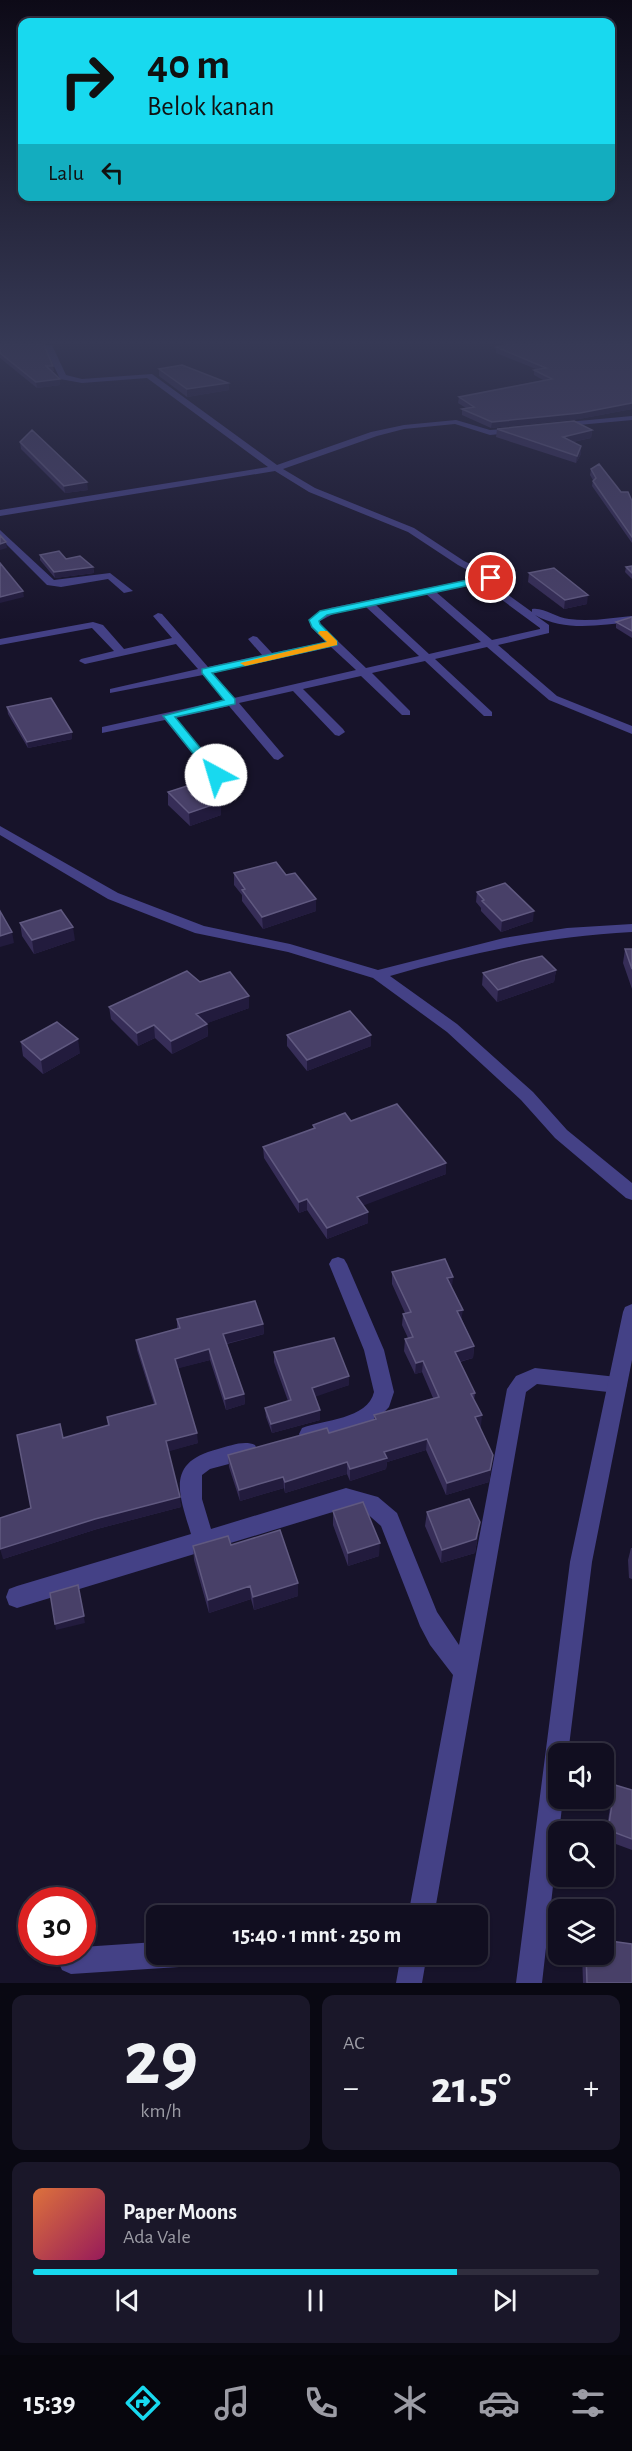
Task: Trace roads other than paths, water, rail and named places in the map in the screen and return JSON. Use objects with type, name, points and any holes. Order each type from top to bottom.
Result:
[{"type":"street","points":[[234,438],[276,468],[321,494],[411,530],[553,620],[573,624],[632,619]]},
{"type":"street","points":[[0,513],[276,468],[364,438]]},
{"type":"street","points":[[0,533],[51,583],[62,584],[110,576],[128,591]]},
{"type":"street","points":[[406,713],[315,625],[314,620],[324,613],[486,579]]},
{"type":"street","points":[[106,730],[540,633],[545,627],[486,579]]},
{"type":"street","points":[[428,591],[553,698],[632,730]]},
{"type":"street","points":[[368,603],[488,714]]},
{"type":"street","points":[[158,616],[278,756]]},
{"type":"street","points":[[0,642],[93,625],[99,627],[121,653]]},
{"type":"street","points":[[253,639],[269,657]]},
{"type":"street","points":[[85,662],[179,640]]},
{"type":"street","points":[[114,691],[334,643]]},
{"type":"street","points":[[295,687],[339,732]]},
{"type":"street","points":[[168,716],[216,775]]},
{"type":"street","points":[[0,830],[113,896],[200,930],[290,948],[378,975],[452,1028],[527,1096],[561,1134],[632,1193]]},
{"type":"street","points":[[378,975],[428,960],[544,934],[632,928]]},
{"type":"street","points":[[289,1439],[366,1418],[382,1401],[384,1392],[374,1350],[338,1264]]},
{"type":"street","points":[[530,1983],[569,1646],[581,1562],[632,1312]]},
{"type":"street","points":[[423,1905],[517,1389],[523,1382],[535,1376],[617,1385]]},
{"type":"street","points":[[204,1541],[189,1484],[192,1472],[201,1463],[267,1445]]},
{"type":"street","points":[[16,1597],[346,1498],[369,1501],[379,1507],[389,1520],[428,1618],[438,1637],[465,1672]]},
{"type":"street","points":[[96,1959],[146,1956]]},
{"type":"street","points":[[409,1983],[412,1965]]}]
